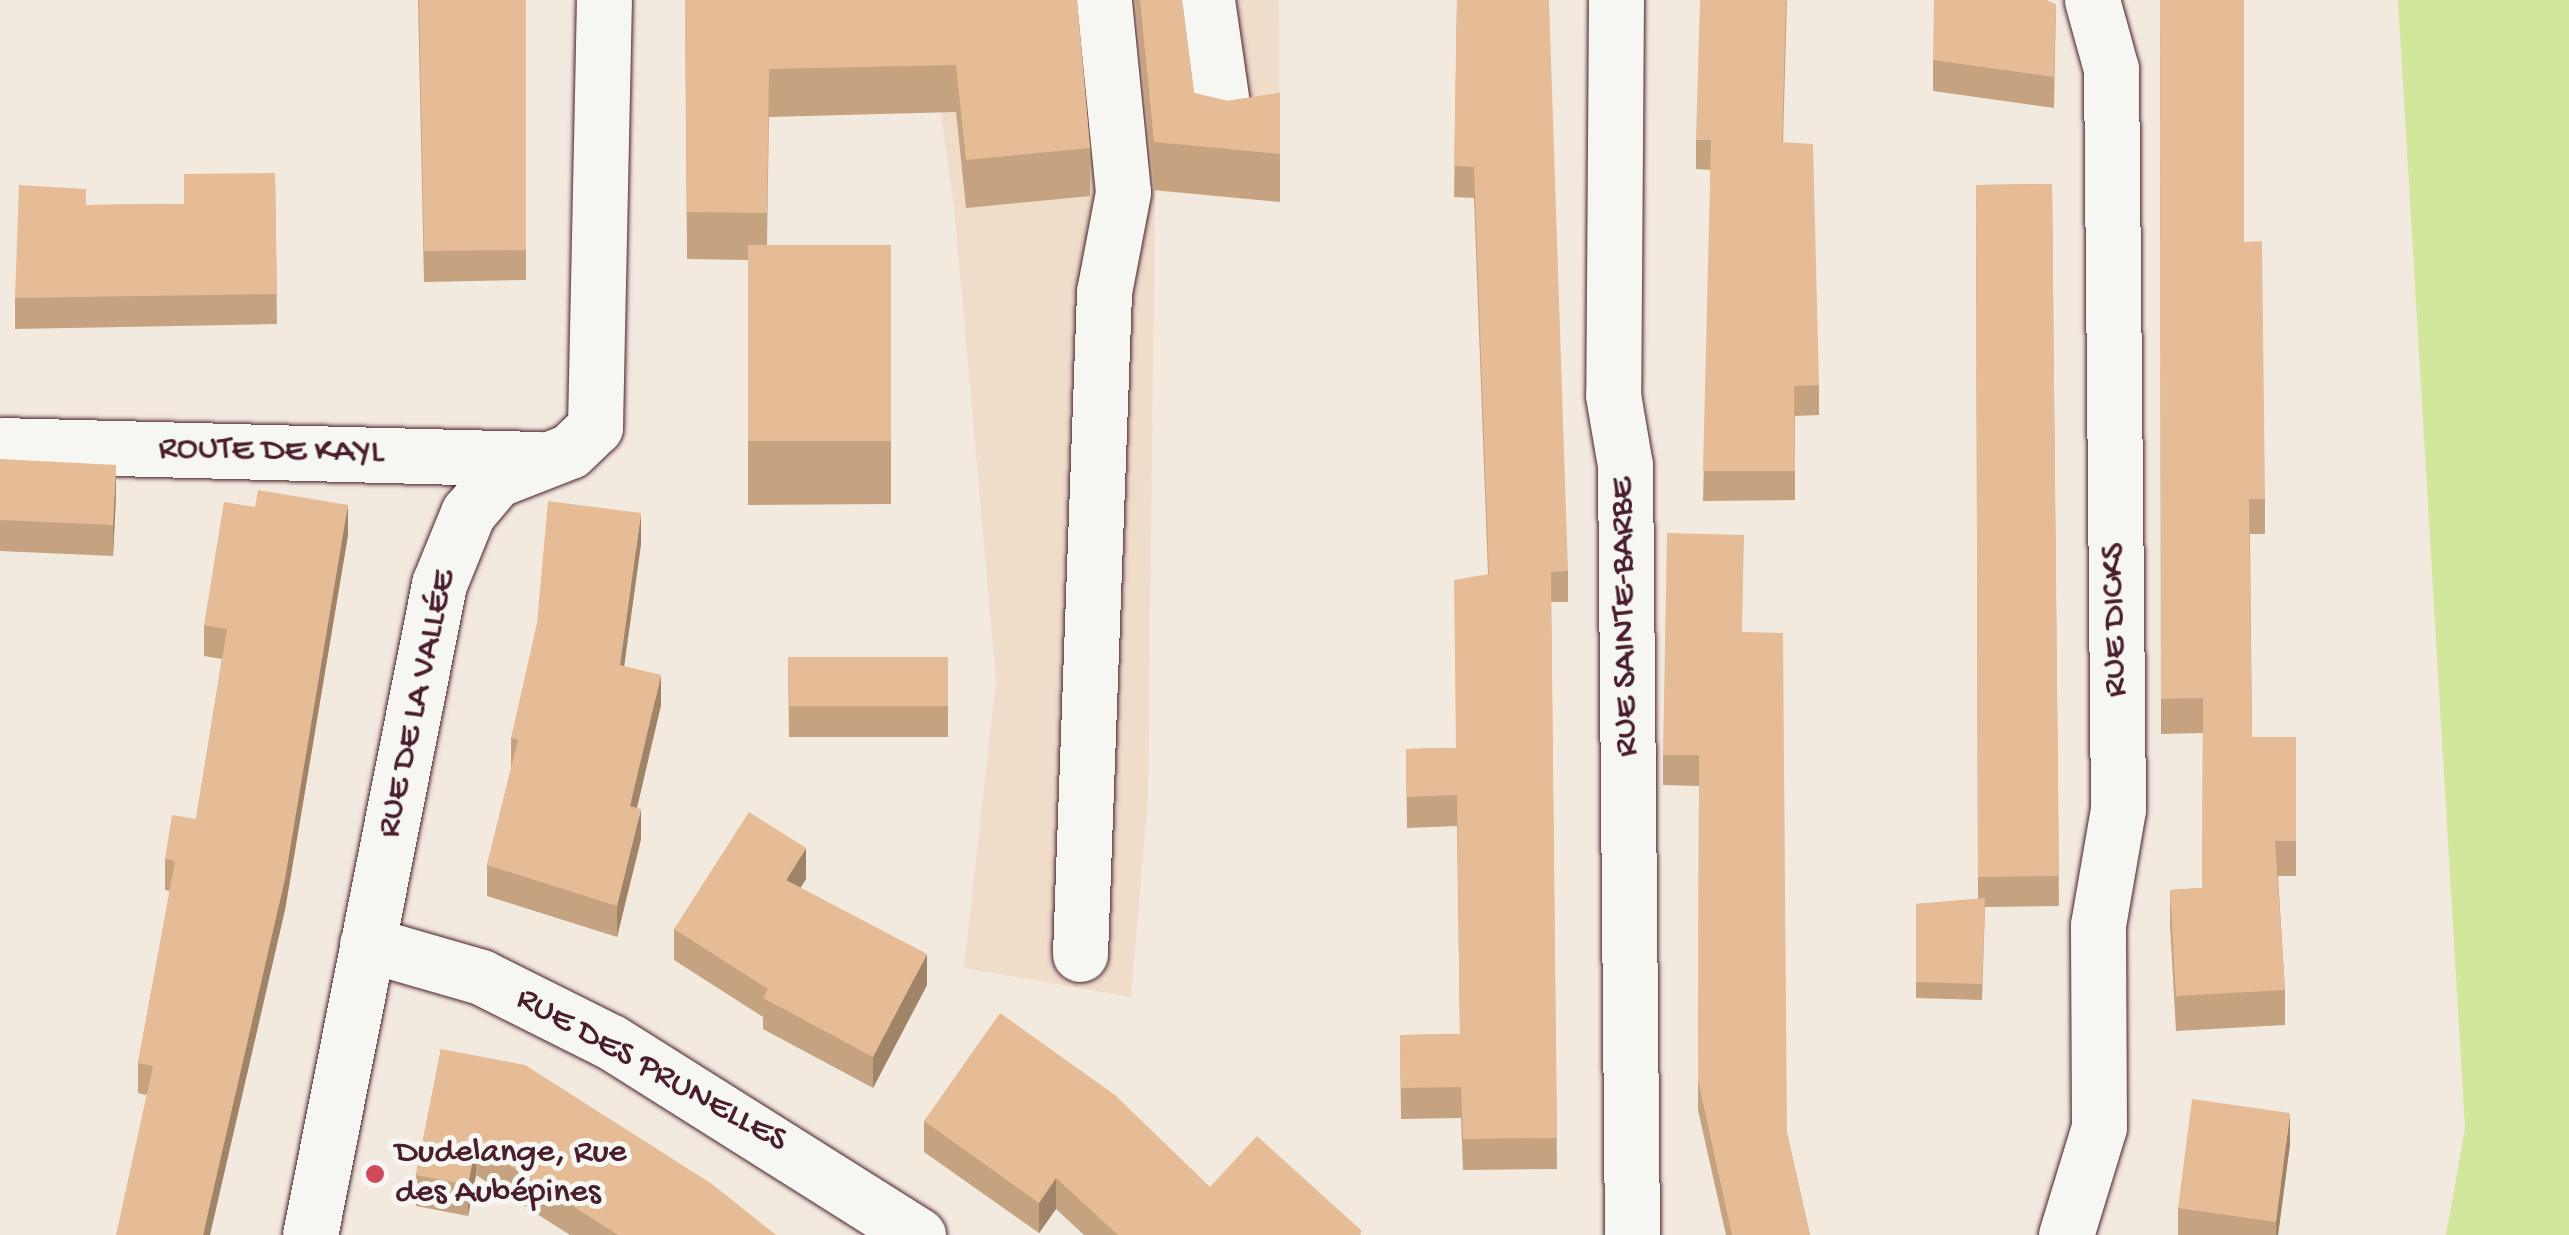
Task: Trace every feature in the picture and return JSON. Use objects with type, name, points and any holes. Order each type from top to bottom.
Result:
[{"type":"street","name":"RUE DE LA VALLÉE","points":[[310,1235],[438,584],[468,513],[496,480],[570,451],[596,427],[604,0]]},
{"type":"street","points":[[1080,954],[1104,292],[1124,192],[1104,0]]},
{"type":"street","points":[[1208,0],[1224,118]]},
{"type":"street","name":"RUE SAINTE-BARBE","points":[[1616,0],[1613,396],[1625,465],[1632,1235]]},
{"type":"street","name":"RUE DICKS","points":[[2066,1235],[2100,1127],[2098,925],[2118,809],[2111,68],[2092,0]]},
{"type":"street","name":"ROUTE DE KAYL","points":[[0,445],[542,459]]},
{"type":"street","name":"RUE DES PRUNELLES","points":[[367,944],[481,977],[611,1042],[918,1235]]},
{"type":"shaded area","points":[[925,0],[1279,0],[1280,202],[1155,191],[1148,797],[1131,997],[964,968],[996,680],[954,207]]},
{"type":"green space","points":[[2398,0],[2569,0],[2569,1235],[2446,1235],[2465,1128]]},
{"type":"building","points":[[419,0],[526,0],[526,250],[424,251]]},
{"type":"building","points":[[685,0],[1077,0],[1090,148],[966,160],[956,65],[769,69],[767,213],[687,212]]},
{"type":"building","points":[[1140,0],[1182,0],[1194,93],[1227,101],[1280,93],[1280,154],[1154,142]]},
{"type":"building","points":[[1457,0],[1549,0],[1568,571],[1551,572],[1557,1138],[1463,1139],[1461,1087],[1401,1088],[1400,1035],[1460,1034],[1457,795],[1407,797],[1406,749],[1456,748],[1454,580],[1489,574],[1474,167],[1454,166]]},
{"type":"building","points":[[1700,0],[1786,0],[1782,142],[1813,144],[1819,385],[1794,386],[1795,471],[1703,471],[1711,140],[1696,140]]},
{"type":"building","points":[[1934,0],[2046,0],[2056,4],[2054,77],[1933,60]]},
{"type":"building","points":[[2160,0],[2244,0],[2244,242],[2262,241],[2265,499],[2249,499],[2252,737],[2296,737],[2296,841],[2275,841],[2285,990],[2176,996],[2170,890],[2202,888],[2203,698],[2161,699]]},
{"type":"building","points":[[275,173],[277,294],[15,298],[19,185],[86,189],[86,205],[184,204],[184,174]]},
{"type":"building","points":[[2052,184],[2059,876],[1978,877],[1976,185]]},
{"type":"building","points":[[748,245],[891,245],[891,441],[748,441]]},
{"type":"building","points":[[0,459],[116,465],[113,525],[0,520]]},
{"type":"building","points":[[258,490],[348,505],[285,879],[203,1235],[116,1235],[153,1066],[138,1063],[175,861],[165,859],[172,815],[196,819],[227,629],[204,625],[224,502],[255,507]]},
{"type":"building","points":[[548,501],[641,513],[620,665],[661,675],[630,806],[641,809],[617,906],[487,865],[518,740],[511,738],[537,623]]},
{"type":"building","points":[[1667,533],[1744,535],[1742,632],[1783,633],[1787,1133],[1810,1235],[1732,1235],[1698,1080],[1699,755],[1663,755]]},
{"type":"building","points":[[788,657],[948,657],[948,706],[789,706]]},
{"type":"building","points":[[749,812],[806,848],[786,880],[927,954],[873,1057],[763,998],[768,989],[674,929]]},
{"type":"building","points":[[1985,898],[1982,984],[1916,982],[1916,904]]},
{"type":"building","points":[[1000,1013],[1115,1095],[1210,1187],[1257,1136],[1362,1231],[1358,1235],[1118,1235],[1056,1178],[1039,1203],[924,1121]]},
{"type":"building","points":[[441,1049],[525,1065],[712,1184],[776,1235],[618,1235],[476,1144],[468,1185],[416,1175]]},
{"type":"building","points":[[2192,1099],[2290,1113],[2276,1222],[2178,1208]]},
{"type":"place","name":"Dudelange, Rue des Aubépines","points":[[375,1174]]}]
